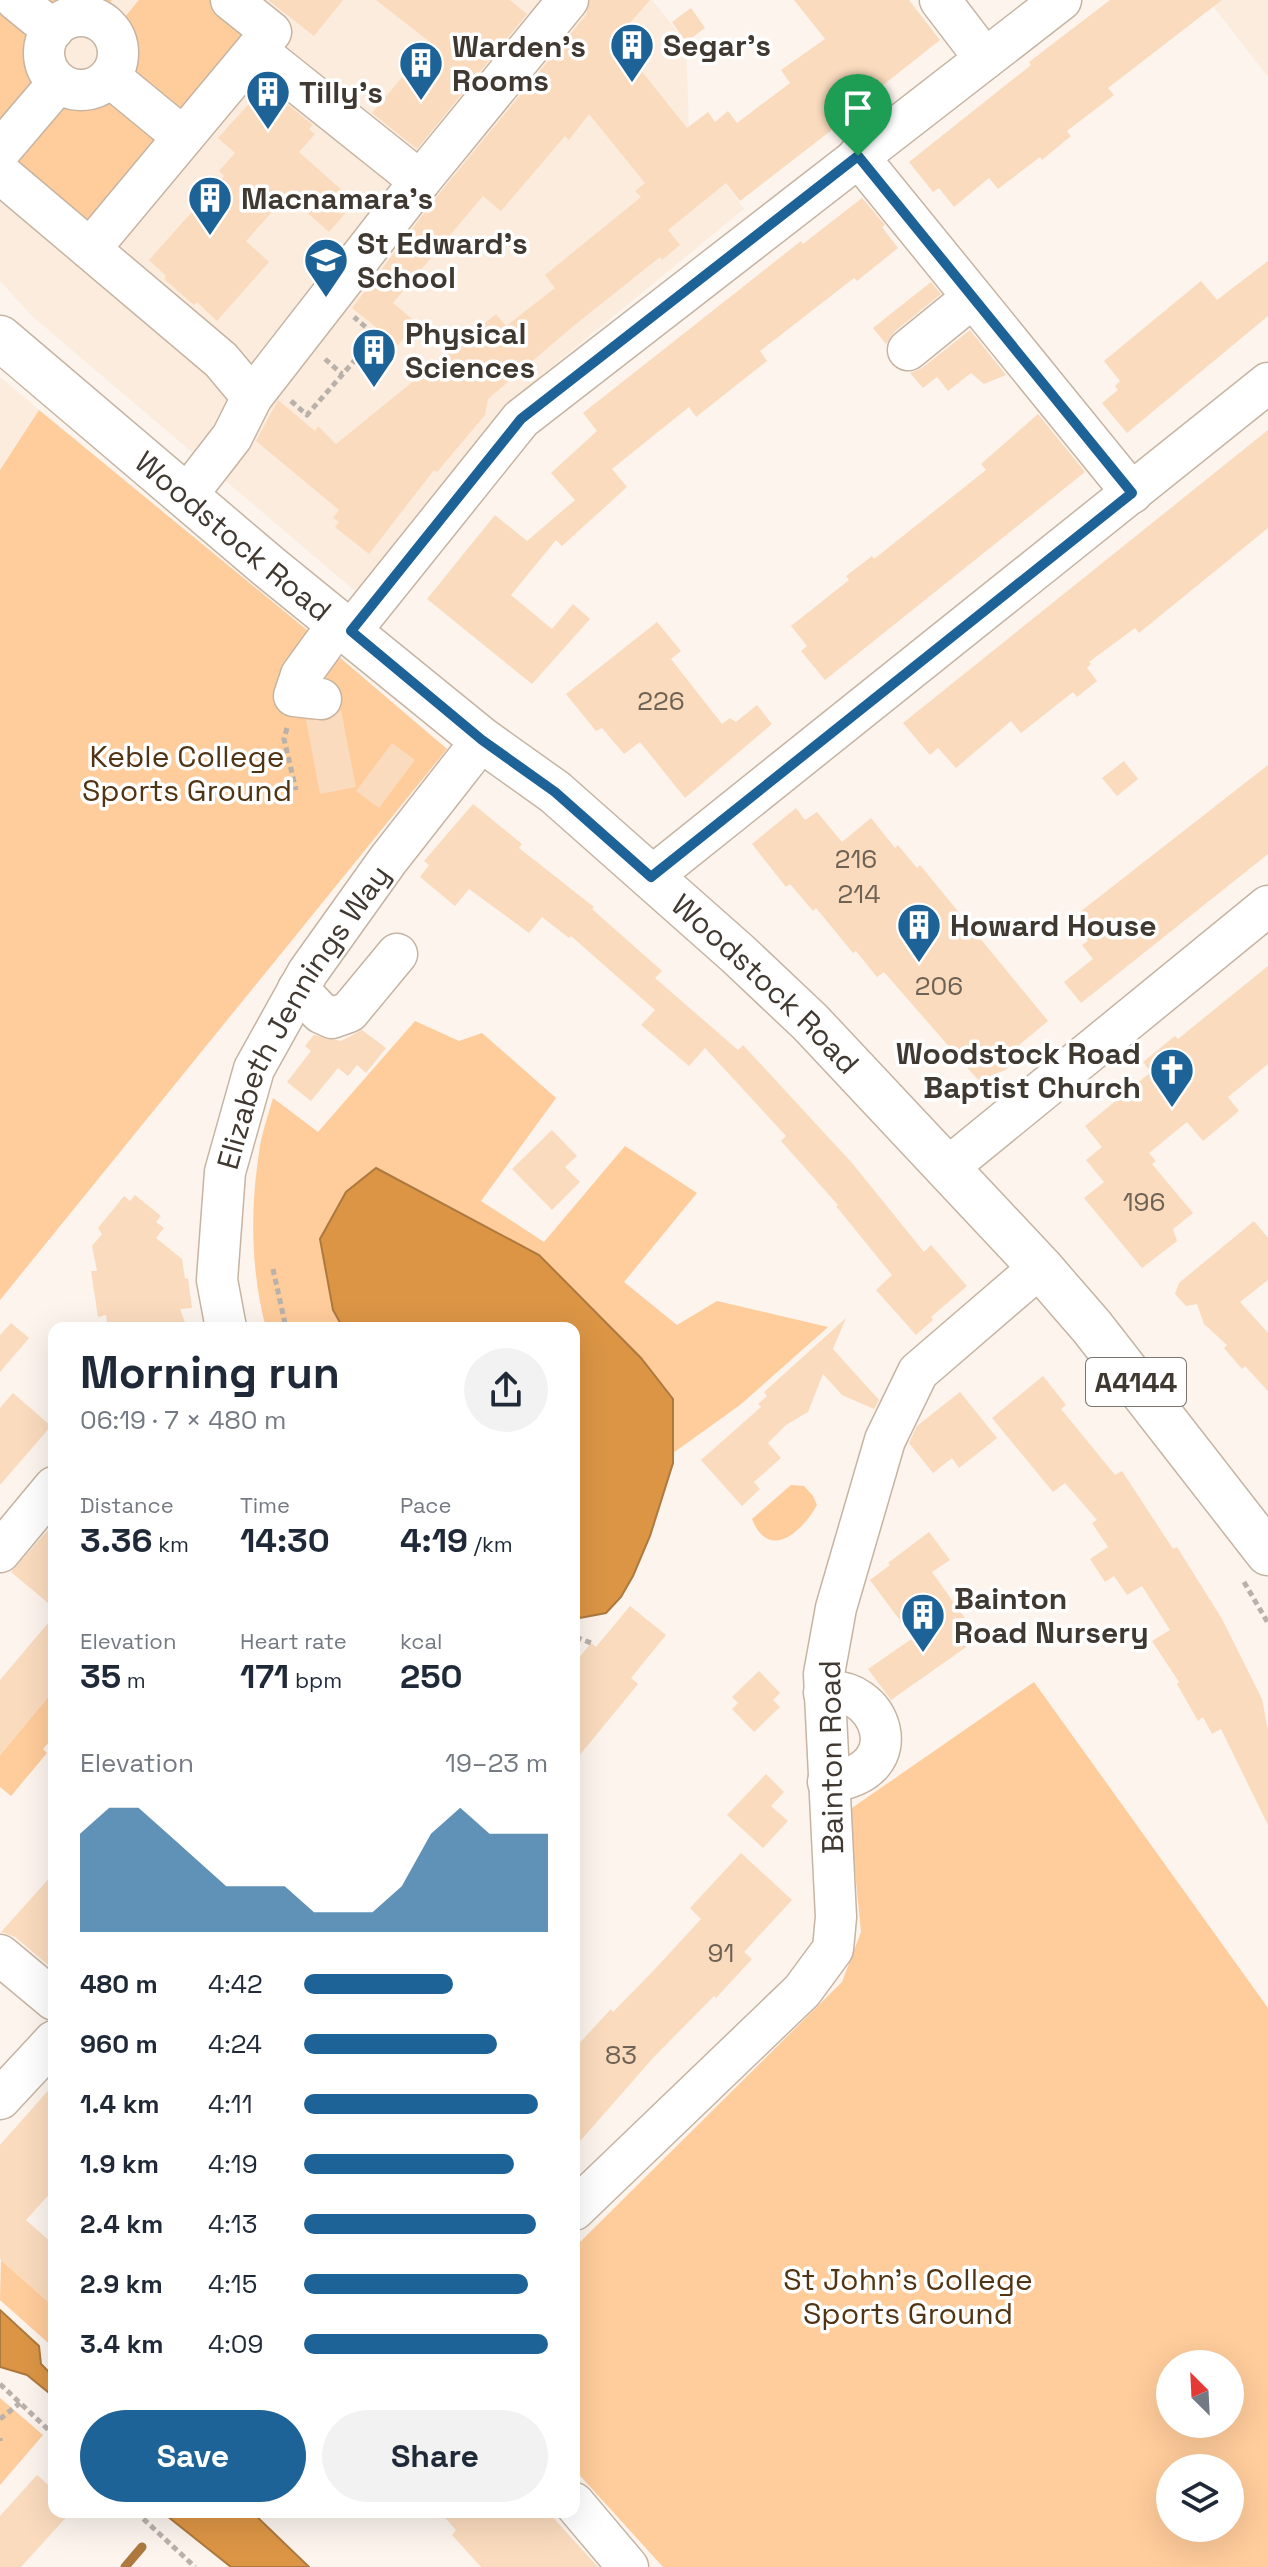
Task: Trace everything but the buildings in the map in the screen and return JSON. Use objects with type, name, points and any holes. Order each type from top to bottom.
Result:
[{"type":"main road","name":"Woodstock Road","points":[[3,346],[187,495],[340,633],[555,792],[810,1022],[1040,1267],[1118,1359],[1253,1561]]},
{"type":"street","points":[[16,0],[53,30]]},
{"type":"street","points":[[90,249],[271,32],[231,0]]},
{"type":"street","points":[[187,495],[232,437],[259,388],[420,181],[568,0]]},
{"type":"street","points":[[940,0],[985,59]]},
{"type":"street","points":[[308,697],[301,675],[521,419],[1061,0]]},
{"type":"street","points":[[115,12],[113,34],[118,46],[118,59],[110,77],[95,89],[82,91],[58,83],[44,61],[44,48],[53,30],[68,18],[93,18],[115,12]]},
{"type":"street","points":[[256,50],[420,181]]},
{"type":"street","points":[[110,77],[183,137]]},
{"type":"street","points":[[0,151],[58,83]]},
{"type":"street","points":[[858,156],[1132,493]]},
{"type":"street","points":[[0,173],[221,360],[259,388]]},
{"type":"street","points":[[908,350],[972,298]]},
{"type":"street","points":[[651,877],[1268,383]]},
{"type":"street","name":"Elizabeth Jennings Way","points":[[225,1322],[217,1280],[225,1172],[254,1069],[298,989],[388,860],[482,740]]},
{"type":"street","points":[[946,1169],[1268,906]]},
{"type":"street","points":[[298,989],[321,1013],[332,1018],[349,1012],[397,954]]},
{"type":"street","name":"Bainton Road","points":[[580,2204],[802,1991],[833,1949],[836,1917],[824,1674],[836,1608],[885,1440],[918,1372],[1040,1267]]},
{"type":"street","points":[[0,1552],[48,1494]]},
{"type":"street","points":[[824,1693],[843,1692],[858,1700],[873,1712],[881,1730],[881,1749],[869,1769],[848,1780],[828,1782]]},
{"type":"street","points":[[0,1955],[48,1995]]},
{"type":"street","points":[[0,2099],[48,2047]]},
{"type":"street","points":[[580,2510],[628,2567]]},
{"type":"path","points":[[259,388],[307,415],[376,336],[330,297]]},
{"type":"path","points":[[296,790],[284,739],[308,697]]},
{"type":"path","points":[[273,1269],[285,1322]]},
{"type":"path","points":[[1253,1561],[1268,1623]]},
{"type":"path","points":[[580,1640],[591,1643]]},
{"type":"path","points":[[0,2384],[48,2429]]},
{"type":"path","points":[[0,2419],[20,2403]]},
{"type":"path","points":[[142,2518],[195,2567]]},
{"type":"shaded area","name":"St Edward's School","points":[[0,0],[652,0],[686,42],[689,130],[744,209],[510,401],[363,591],[355,591],[32,316],[0,281]]},
{"type":"shaded area","points":[[1268,0],[1268,77],[1210,2]]},
{"type":"shaded area","points":[[0,377],[39,410],[0,470]]},
{"type":"shaded area","points":[[376,1168],[539,1255],[641,1358],[673,1399],[673,1463],[650,1536],[633,1576],[621,1597],[606,1613],[580,1618],[580,1322],[340,1322],[333,1310],[320,1239],[346,1192]]},
{"type":"shaded area","points":[[0,2310],[39,2346],[41,2364],[48,2371],[48,2392],[27,2375],[0,2367]]},
{"type":"shaded area","points":[[170,2518],[258,2518],[309,2567],[231,2567]]},
{"type":"green space","points":[[0,0],[39,31],[34,58],[44,84],[0,138]]},
{"type":"green space","points":[[32,0],[112,0],[104,10],[77,7],[51,16]]},
{"type":"green space","points":[[139,0],[212,0],[254,35],[181,123],[124,77],[130,49],[120,23]]},
{"type":"green space","points":[[112,91],[169,137],[91,232],[5,162],[60,96],[87,100]]},
{"type":"green space","name":"Keble College Sports Ground","points":[[39,410],[447,749],[0,1300],[0,470]]},
{"type":"green space","points":[[415,1021],[459,1041],[482,1033],[556,1098],[481,1201],[544,1242],[625,1146],[697,1193],[624,1282],[677,1325],[717,1301],[828,1327],[740,1405],[673,1453],[673,1399],[449,1209],[376,1168],[333,1310],[340,1322],[265,1322],[257,1285],[253,1219],[260,1146],[273,1098],[318,1132]]},
{"type":"green space","points":[[791,1485],[804,1486],[817,1505],[794,1533],[776,1541],[767,1539],[752,1519]]},
{"type":"green space","name":"St John's College Sports Ground","points":[[1034,1682],[1268,2008],[1268,2567],[663,2567],[580,2476],[580,2242],[842,1982],[861,1932],[849,1810]]},
{"type":"green space","points":[[48,1697],[48,1743],[43,1749],[47,1753],[11,1796],[0,1787],[0,1755]]},
{"type":"green space","points":[[1,2260],[48,2302],[48,2343],[0,2300]]},
{"type":"green space","points":[[0,2398],[43,2435],[0,2485]]},
{"type":"waterway","points":[[125,2567],[142,2547]]},
{"type":"place","name":"Segar’s","points":[[632,84]]},
{"type":"place","name":"Warden’s Rooms","points":[[421,102]]},
{"type":"place","name":"Tilly's","points":[[268,131]]},
{"type":"place","name":"Macnamara's","points":[[210,237]]},
{"type":"place","name":"St Edward's School","points":[[326,299]]},
{"type":"place","name":"Physical Sciences","points":[[374,389]]},
{"type":"place","name":"Howard House","points":[[919,964]]},
{"type":"place","name":"Woodstock Road Baptist Church","points":[[1172,1109]]},
{"type":"place","name":"Bainton Road Nursery","points":[[923,1654]]},
{"type":"route","points":[[858,156],[1132,493],[651,877],[555,792],[482,740],[351,631],[521,419],[858,156]]}]
